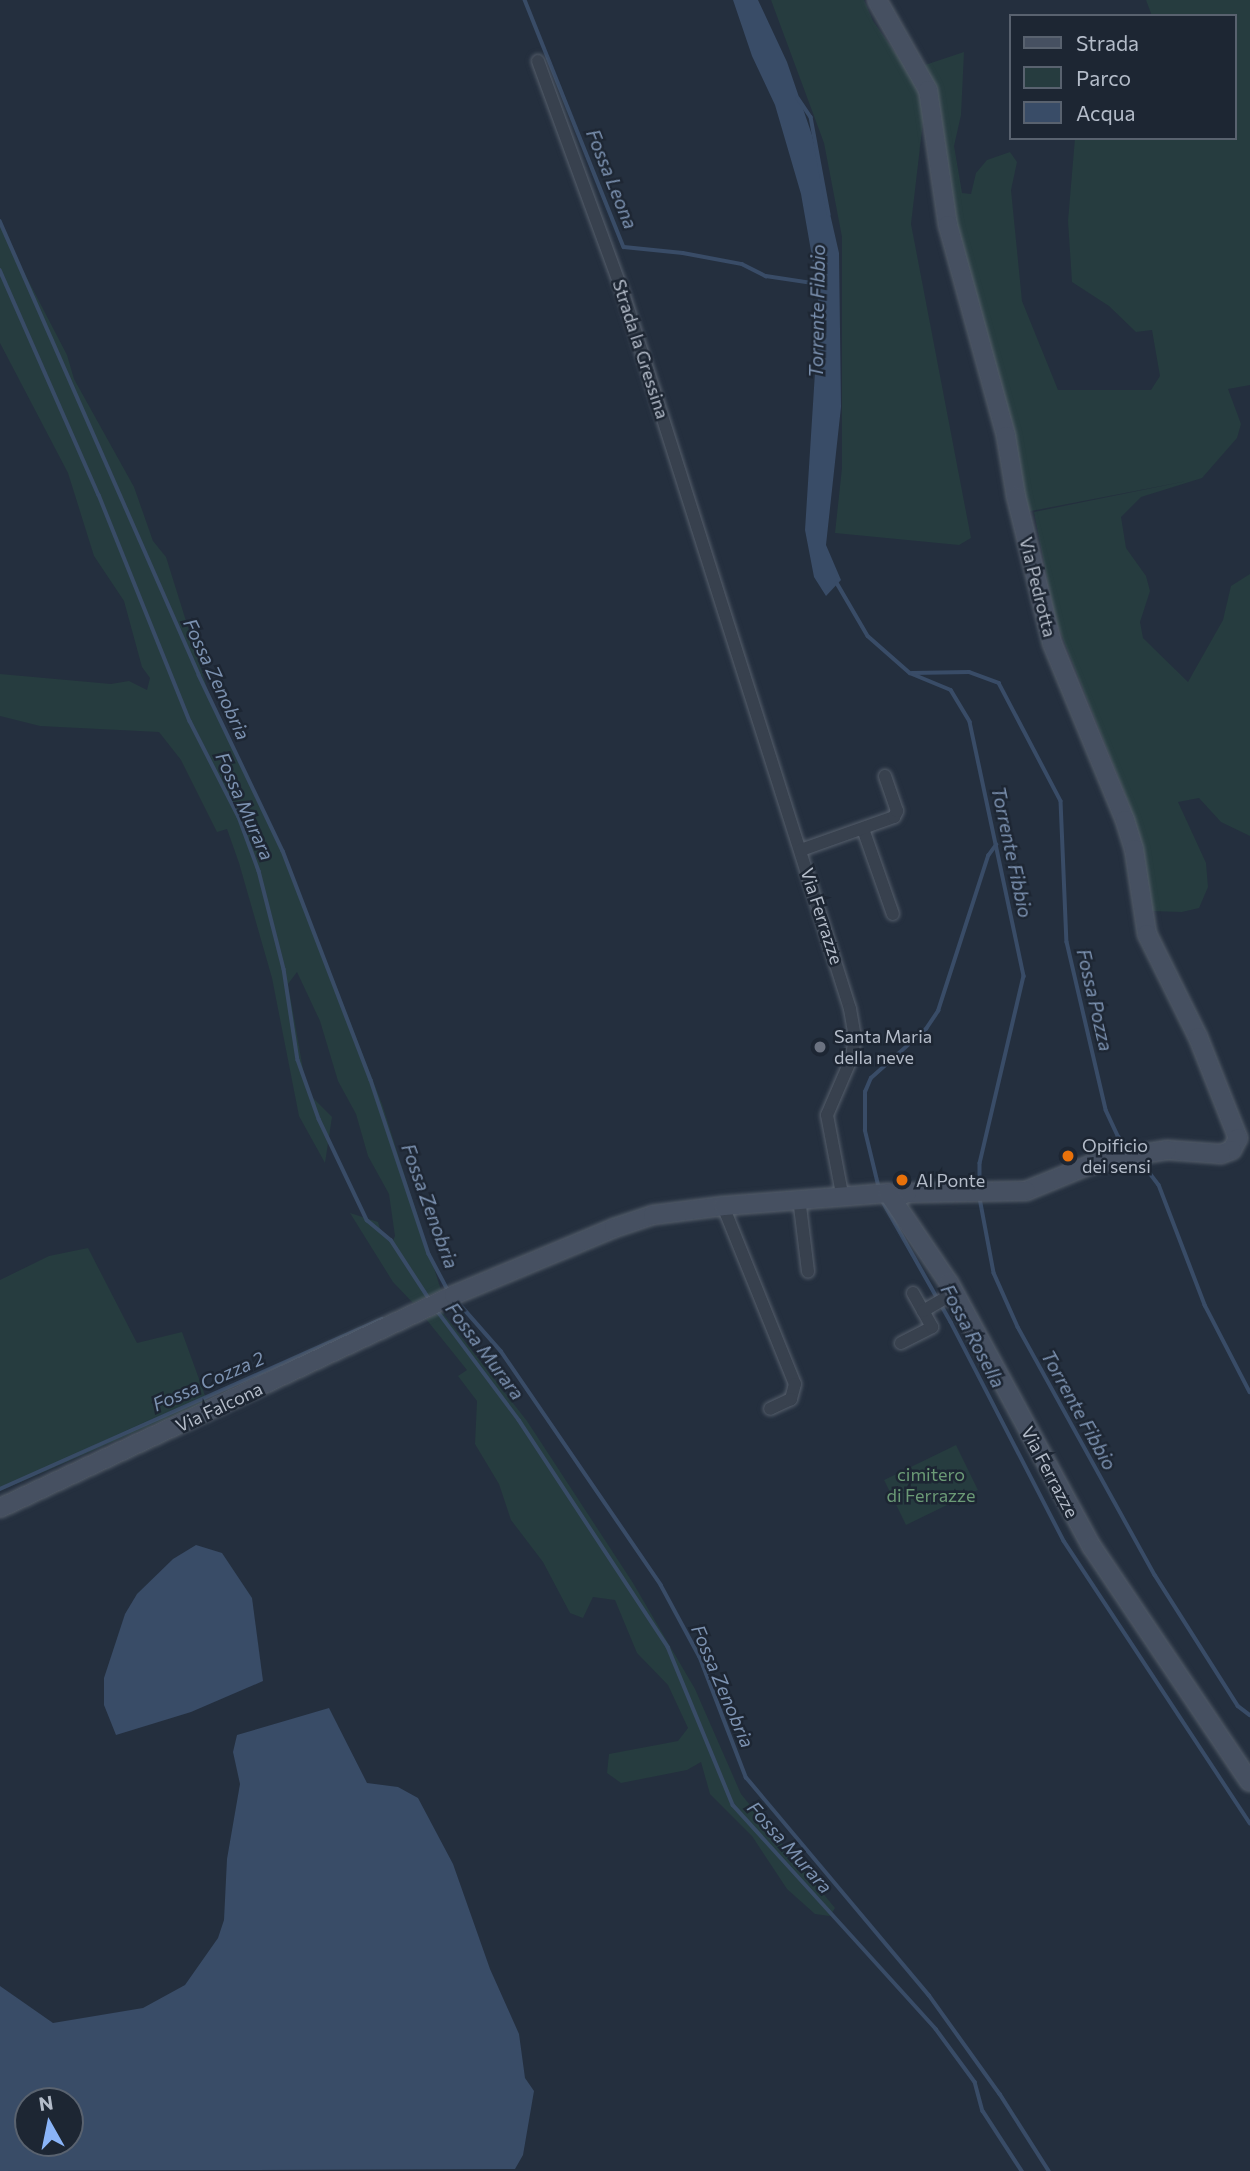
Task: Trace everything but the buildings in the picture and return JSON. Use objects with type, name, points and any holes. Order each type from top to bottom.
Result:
[{"type":"street","name":"Via Pedrotta","points":[[877,0],[928,90],[948,225],[1006,436],[1016,496],[1052,643],[1125,820],[1134,849],[1147,934],[1231,1111],[1238,1138],[1232,1150],[1221,1154],[1167,1150],[1137,1155],[1092,1164],[1026,1191],[998,1194],[907,1193],[892,1196]]},
{"type":"street","name":"Strada la Gressina","points":[[538,61],[624,296],[734,641]]},
{"type":"street","name":"Via Ferrazze","points":[[734,641],[855,1036],[852,1056],[827,1115],[842,1194]]},
{"type":"street","points":[[800,850],[863,829],[897,811],[885,776]]},
{"type":"street","points":[[863,829],[893,914]]},
{"type":"street","points":[[769,1409],[791,1399],[795,1384],[723,1206],[868,1192],[892,1196]]},
{"type":"street","name":"Via Ferrazze","points":[[892,1196],[938,1302],[1092,1547],[1250,1782]]},
{"type":"street","points":[[799,1198],[808,1271]]},
{"type":"street","name":"Via Falcona","points":[[0,1508],[440,1302],[614,1228],[653,1215],[723,1206]]},
{"type":"street","points":[[901,1343],[932,1327],[938,1302],[913,1293]]},
{"type":"green space","points":[[771,0],[864,0],[873,21],[919,86],[924,113],[911,224],[971,538],[959,545],[835,533],[842,468],[842,237],[824,143]]},
{"type":"green space","points":[[1146,0],[1250,0],[1250,385],[1228,389],[1241,424],[1237,438],[1202,478],[1141,497],[1121,517],[1126,548],[1146,576],[1150,591],[1140,622],[1143,638],[1188,682],[1223,620],[1231,586],[1250,574],[1250,836],[1221,822],[1199,798],[1178,802],[1206,863],[1208,887],[1199,908],[1182,912],[1150,911],[1129,804],[1055,619],[1034,512],[1187,481],[1026,512],[981,312],[951,236],[943,198],[925,65],[964,52],[961,115],[954,146],[962,193],[971,194],[976,173],[987,160],[1010,152],[1017,162],[1011,190],[1022,301],[1058,390],[1151,390],[1160,376],[1152,330],[1136,332],[1109,306],[1072,282],[1068,221],[1075,140],[1236,140],[1236,14],[1151,14]]},
{"type":"green space","points":[[0,226],[67,355],[74,379],[134,487],[153,541],[166,557],[207,688],[301,895],[382,1104],[441,1290],[413,1303],[393,1282],[350,1213],[378,1222],[382,1235],[392,1243],[395,1236],[389,1194],[368,1156],[356,1114],[338,1081],[320,1021],[297,972],[288,984],[307,1092],[332,1117],[325,1163],[299,1116],[272,978],[239,863],[227,829],[217,832],[181,760],[159,732],[40,726],[0,716],[0,674],[111,684],[129,681],[147,690],[150,678],[142,667],[124,601],[94,556],[68,473],[0,343]]},
{"type":"green space","points":[[88,1248],[137,1343],[182,1332],[207,1401],[0,1491],[0,1280],[49,1256]]},
{"type":"green space","points":[[442,1312],[527,1421],[633,1583],[695,1689],[741,1794],[835,1908],[830,1916],[815,1914],[787,1889],[752,1836],[710,1794],[701,1762],[687,1770],[621,1783],[607,1773],[609,1754],[678,1741],[688,1728],[668,1685],[637,1653],[615,1600],[593,1597],[583,1618],[570,1613],[543,1562],[511,1520],[499,1484],[475,1444],[477,1401],[458,1376],[467,1370],[426,1319]]},
{"type":"green space","name":"cimitero di Ferrazze","points":[[956,1445],[978,1490],[906,1525],[884,1480]]},
{"type":"water","points":[[733,0],[758,0],[787,62],[812,135],[839,253],[841,407],[826,545],[841,580],[826,596],[814,577],[805,530],[819,309],[814,268],[801,194],[775,105],[752,56]]},
{"type":"water","points":[[196,1545],[222,1553],[252,1598],[263,1681],[191,1712],[116,1735],[104,1705],[104,1678],[125,1614],[137,1594],[173,1559]]},
{"type":"water","points":[[329,1708],[367,1783],[398,1787],[418,1798],[453,1864],[490,1969],[519,2034],[525,2078],[534,2091],[523,2155],[515,2169],[0,2171],[0,1986],[53,2023],[143,2008],[185,1985],[218,1938],[224,1920],[227,1859],[240,1784],[233,1752],[237,1735]]},
{"type":"waterway","name":"Fossa Leona","points":[[525,0],[624,247],[683,253],[742,264],[766,276],[819,284]]},
{"type":"waterway","name":"Torrente Fibbio","points":[[798,98],[811,117],[829,214]]},
{"type":"waterway","name":"Fossa Zenobria","points":[[0,221],[199,675],[283,851],[371,1080],[429,1254],[448,1290]]},
{"type":"waterway","name":"Fossa Murara","points":[[0,270],[99,495],[190,721],[239,817],[259,871],[284,969],[298,1060],[319,1119],[367,1220],[391,1240],[430,1300]]},
{"type":"waterway","name":"Torrente Fibbio","points":[[837,583],[868,636],[910,673],[951,690],[970,722],[1024,976],[980,1163],[980,1187]]},
{"type":"waterway","name":"Fossa Pozza","points":[[912,673],[969,672],[999,683],[1061,801],[1067,942],[1106,1110],[1118,1136],[1131,1149]]},
{"type":"waterway","name":"Fossa Rosella","points":[[879,1189],[865,1131],[865,1092],[871,1078],[926,1029],[938,1011],[988,856],[996,845]]},
{"type":"waterway","name":"Fossa Pozza","points":[[1140,1160],[1159,1185],[1205,1305],[1250,1392]]},
{"type":"waterway","name":"Torrente Fibbio","points":[[980,1198],[994,1273],[1018,1327],[1155,1575],[1238,1706],[1250,1715]]},
{"type":"waterway","name":"Fossa Rosella","points":[[882,1200],[951,1322],[1064,1541],[1250,1823]]},
{"type":"waterway","name":"Fossa Zenobria","points":[[457,1301],[501,1351],[661,1585],[700,1657],[746,1777],[929,1995],[1000,2094],[1049,2171]]},
{"type":"waterway","name":"Fossa Murara","points":[[436,1309],[519,1420],[668,1647],[733,1805],[936,2029],[975,2082],[983,2111],[1022,2171]]},
{"type":"waterway","name":"Fossa Cozza 2","points":[[0,1489],[382,1319]]},
{"type":"place","name":"Santa Maria della neve","points":[[820,1047]]},
{"type":"place","name":"Opificio dei sensi","points":[[1068,1156]]},
{"type":"place","name":"Al Ponte","points":[[902,1180]]}]
